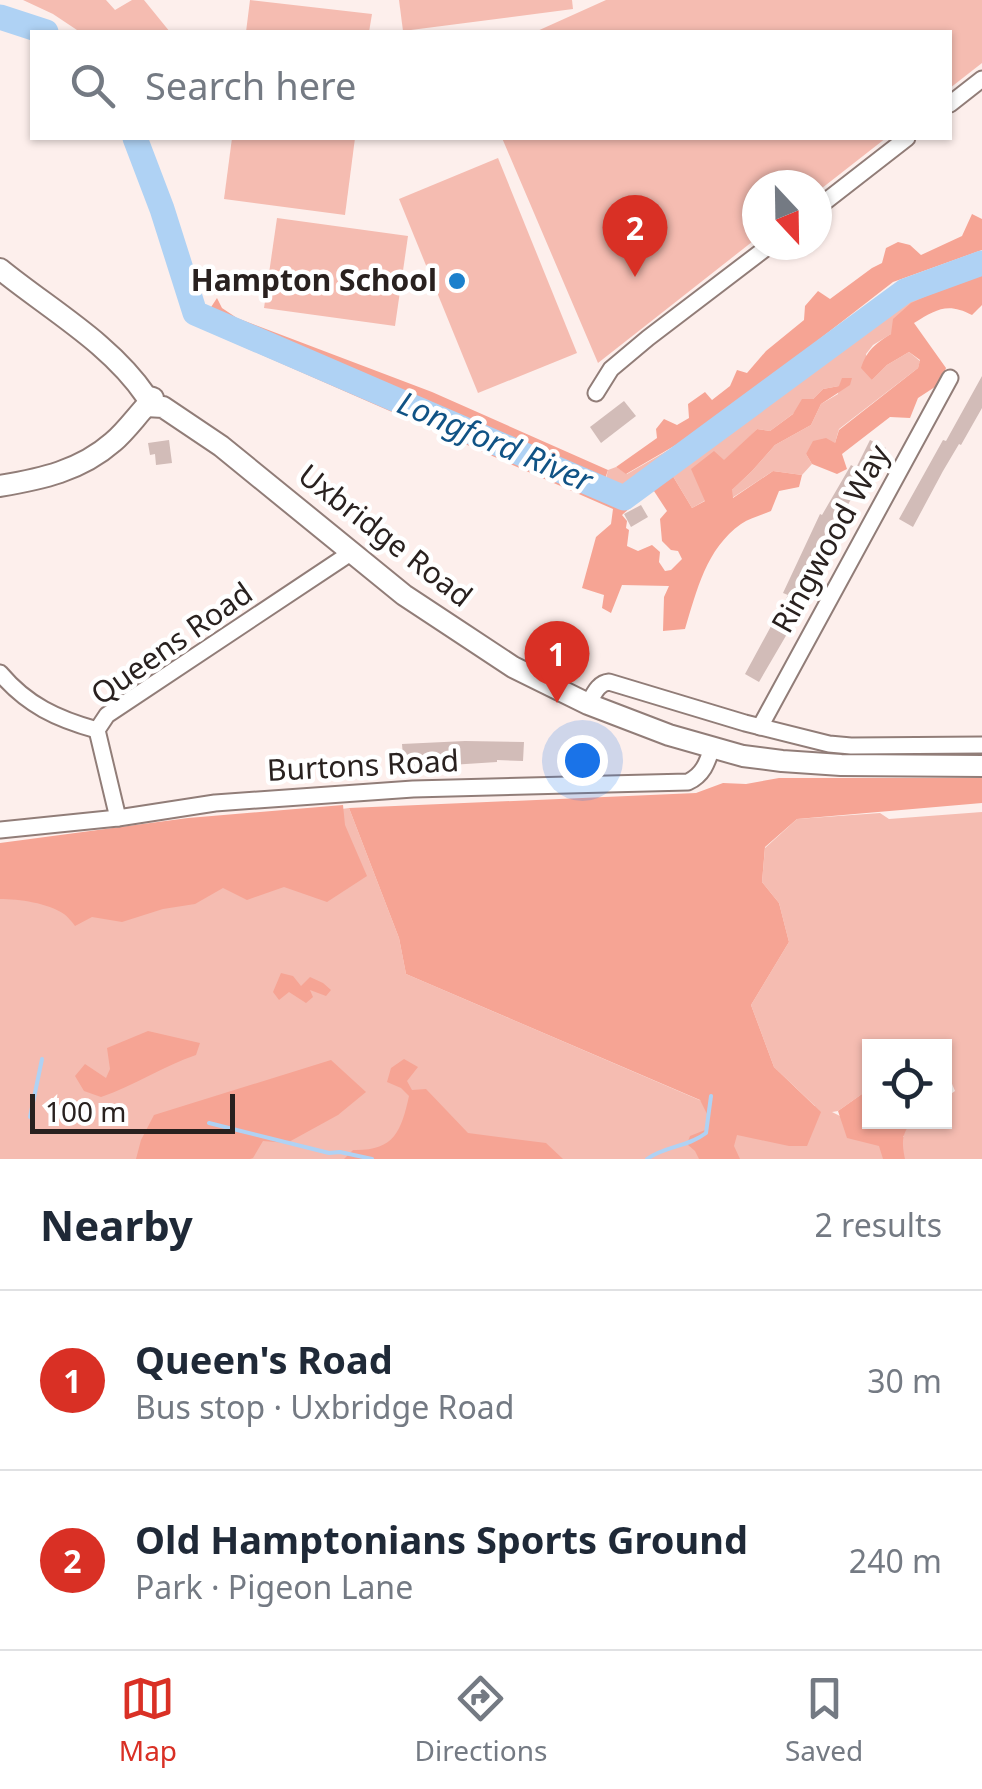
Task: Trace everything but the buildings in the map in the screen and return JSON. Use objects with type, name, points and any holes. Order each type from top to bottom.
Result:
[{"type":"main road","name":"Uxbridge Road","points":[[0,269],[102,347],[136,381],[148,403],[163,406],[221,446],[404,595],[512,666],[588,704],[712,748],[782,762],[982,766]]},
{"type":"main road","points":[[0,486],[52,477],[82,463],[112,443],[148,403]]},
{"type":"street","points":[[952,102],[982,79]]},
{"type":"street","points":[[832,196],[904,140]]},
{"type":"street","points":[[596,392],[611,369],[751,260]]},
{"type":"street","name":"Ringwood Way","points":[[760,726],[950,378]]},
{"type":"street","name":"Queens Road","points":[[118,818],[97,730],[106,715],[352,552]]},
{"type":"street","points":[[0,673],[18,695],[64,721],[97,730]]},
{"type":"street","points":[[588,704],[598,686],[610,682],[840,746],[982,745]]},
{"type":"street","name":"Burtons Road","points":[[0,830],[215,803],[414,789],[688,782],[701,773],[712,748]]},
{"type":"shaded area","points":[[23,0],[106,0],[115,10],[132,0],[144,0],[168,30],[77,30]]},
{"type":"shaded area","points":[[250,0],[372,14],[369,30],[246,30]]},
{"type":"shaded area","points":[[399,0],[572,0],[573,9],[403,30]]},
{"type":"shaded area","points":[[606,0],[982,0],[982,63],[952,86],[952,30],[539,30]]},
{"type":"shaded area","points":[[232,140],[355,140],[345,215],[224,199]]},
{"type":"shaded area","points":[[503,140],[883,140],[832,180],[832,170],[742,170],[742,250],[598,363]]},
{"type":"shaded area","points":[[498,158],[577,353],[478,393],[399,199]]},
{"type":"shaded area","points":[[972,214],[982,219],[982,250],[893,282],[705,428],[626,474],[616,467],[657,438],[656,429],[664,419],[677,425],[689,418],[688,404],[705,392],[712,400],[730,386],[737,370],[747,373],[766,351],[804,320],[805,306],[818,291],[830,299],[882,263],[886,248],[898,242],[910,245],[921,255],[962,236]]},
{"type":"shaded area","points":[[277,218],[408,236],[395,326],[264,308]]},
{"type":"shaded area","points":[[982,270],[940,289],[891,334],[873,345],[866,354],[872,380],[909,352],[920,361],[918,368],[839,429],[835,443],[806,454],[812,464],[802,475],[773,471],[732,498],[732,490],[775,445],[811,425],[821,404],[838,394],[839,386],[823,389],[770,431],[757,429],[724,461],[692,469],[706,500],[692,508],[671,473],[904,298]]},
{"type":"shaded area","points":[[982,271],[982,305],[972,315],[942,309],[914,323],[946,368],[941,383],[918,398],[910,418],[890,417],[842,454],[847,469],[837,474],[812,464],[806,454],[813,441],[826,438],[835,443],[839,430],[918,368],[920,360],[909,352],[872,380],[861,368],[872,348],[891,334],[893,319],[911,303]]},
{"type":"shaded area","points":[[217,298],[222,308],[237,318],[432,392],[608,470],[600,494],[627,502],[631,507],[622,515],[629,530],[627,546],[638,551],[652,545],[660,552],[659,562],[665,571],[682,559],[678,551],[662,541],[660,519],[667,511],[652,488],[671,473],[692,508],[705,501],[691,469],[714,451],[724,460],[757,429],[770,431],[793,414],[802,399],[813,399],[823,389],[839,386],[842,378],[852,378],[850,385],[821,404],[811,425],[775,445],[732,490],[733,498],[773,471],[802,475],[799,487],[779,491],[771,511],[745,522],[719,545],[704,571],[685,629],[663,631],[664,597],[669,586],[622,585],[611,613],[602,608],[604,595],[582,588],[596,537],[611,524],[613,509],[198,327]]},
{"type":"shaded area","points":[[705,429],[623,493],[604,487],[608,470],[616,467],[627,474]]},
{"type":"shaded area","points":[[779,778],[982,778],[982,803],[797,819],[765,847],[762,882],[779,903],[789,942],[751,1005],[774,1067],[821,1112],[807,1146],[737,1135],[734,1146],[740,1159],[699,1159],[687,1144],[690,1136],[705,1130],[708,1116],[700,1100],[406,974],[399,938],[349,808],[696,793],[723,783],[746,784]]},
{"type":"shaded area","points":[[343,805],[345,825],[367,876],[327,902],[284,887],[247,900],[223,888],[195,904],[122,922],[92,917],[75,926],[50,907],[0,899],[0,843],[188,818]]},
{"type":"shaded area","points":[[349,808],[399,938],[406,974],[718,1108],[815,1106],[774,1067],[751,1005],[789,942],[779,903],[762,882],[765,848],[797,819],[880,813],[889,819],[982,812],[982,1159],[0,1159],[0,855]]},
{"type":"shaded area","points":[[281,973],[293,976],[301,986],[310,977],[331,990],[326,996],[310,990],[313,997],[306,1003],[289,992],[279,1000],[273,992]]},
{"type":"shaded area","points":[[148,1031],[200,1043],[196,1055],[101,1097],[84,1091],[75,1076],[85,1064],[106,1078],[110,1069],[107,1048]]},
{"type":"shaded area","points":[[404,1059],[418,1067],[407,1081],[412,1090],[426,1089],[468,1133],[546,1143],[563,1159],[344,1159],[353,1150],[387,1143],[399,1129],[409,1096],[387,1082],[391,1068]]},
{"type":"shaded area","points":[[331,1060],[366,1092],[338,1115],[287,1143],[263,1141],[250,1159],[136,1159],[154,1115]]},
{"type":"shaded area","points":[[862,1094],[862,1129],[907,1129],[903,1139],[905,1159],[883,1159],[879,1146],[847,1138],[838,1111]]},
{"type":"waterway","name":"Longford River","points":[[0,17],[40,30]]},
{"type":"waterway","name":"Longford River","points":[[136,140],[195,313],[624,498],[905,291],[982,263]]},
{"type":"waterway","points":[[30,1117],[42,1059]]},
{"type":"waterway","points":[[647,1159],[706,1133],[711,1096]]},
{"type":"waterway","points":[[209,1123],[329,1153],[372,1159]]},
{"type":"place","name":"Old Hamptonians Sports Ground","points":[[635,277]]},
{"type":"place","name":"Hampton School","points":[[457,281]]},
{"type":"place","name":"Queen's Road","points":[[557,703]]}]
